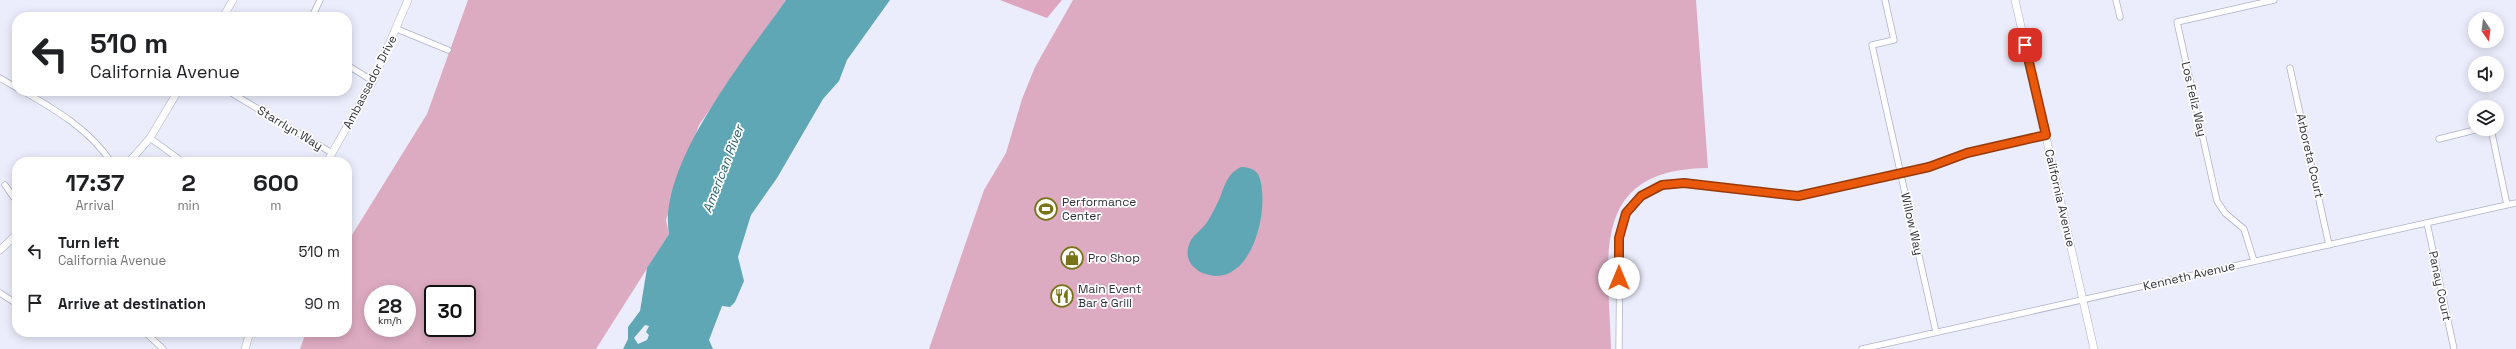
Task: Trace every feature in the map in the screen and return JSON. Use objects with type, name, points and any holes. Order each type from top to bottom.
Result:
[{"type":"street","points":[[226,12],[232,0]]},
{"type":"street","points":[[314,12],[320,0]]},
{"type":"street","name":"Ambassador Drive","points":[[330,157],[373,81],[397,29],[408,0]]},
{"type":"street","name":"Willow Way","points":[[1885,0],[1894,40],[1872,45],[1936,332]]},
{"type":"street","name":"California Avenue","points":[[2015,0],[2094,349]]},
{"type":"street","points":[[2116,0],[2120,17]]},
{"type":"street","name":"Los Feliz Way","points":[[2254,261],[2244,229],[2225,212],[2217,201],[2177,22],[2274,0]]},
{"type":"street","points":[[397,29],[448,50]]},
{"type":"street","points":[[352,68],[373,81]]},
{"type":"street","name":"Arboreta Court","points":[[2290,68],[2329,245]]},
{"type":"street","points":[[0,78],[12,85]]},
{"type":"street","points":[[31,96],[74,124],[97,144],[107,157]]},
{"type":"street","points":[[133,157],[150,138],[175,96]]},
{"type":"street","name":"Starrlyn Way","points":[[236,96],[332,153]]},
{"type":"street","points":[[2439,139],[2468,132]]},
{"type":"street","points":[[1619,349],[1620,231],[1626,213],[1633,204],[1651,190],[1665,184],[1684,183],[1798,196],[1942,163],[1967,153],[2046,135]]},
{"type":"street","points":[[2492,136],[2507,205]]},
{"type":"street","points":[[150,138],[176,157]]},
{"type":"street","points":[[5,185],[12,195]]},
{"type":"street","name":"Kenneth Avenue","points":[[1862,349],[2516,203]]},
{"type":"street","name":"Panay Court","points":[[2427,223],[2454,349]]},
{"type":"street","points":[[0,250],[12,239]]},
{"type":"street","points":[[0,293],[12,301]]},
{"type":"street","points":[[150,337],[163,349]]},
{"type":"street","points":[[245,349],[249,337]]},
{"type":"shaded area","points":[[468,0],[786,0],[699,125],[666,220],[669,234],[596,349],[300,349],[304,337],[352,337],[352,235],[427,114]]},
{"type":"shaded area","points":[[1000,0],[1062,0],[1047,18]]},
{"type":"shaded area","points":[[1073,0],[1696,0],[1708,168],[1669,172],[1641,184],[1623,203],[1613,226],[1609,254],[1608,284],[1611,349],[929,349],[984,190],[1006,153],[1022,99],[1035,67]]},
{"type":"water","name":"American River","points":[[786,0],[890,0],[847,60],[839,81],[823,99],[777,178],[751,215],[738,257],[744,281],[735,302],[730,307],[722,306],[709,340],[713,349],[623,349],[628,339],[628,327],[640,311],[647,268],[669,234],[669,206],[677,176],[690,144],[708,112],[729,80]],"holes":[[[645,325],[649,326],[646,332],[649,335],[647,340],[638,344],[634,338]]]},
{"type":"water","points":[[1241,167],[1249,168],[1256,172],[1259,176],[1262,189],[1261,220],[1256,237],[1250,252],[1241,264],[1229,273],[1216,276],[1209,275],[1192,266],[1189,260],[1188,248],[1191,240],[1205,225],[1219,201],[1225,184],[1231,174]]},
{"type":"place","name":"Performance Center","points":[[1046,209]]},
{"type":"place","name":"Pro Shop","points":[[1072,258]]},
{"type":"place","name":"Main Event Bar & Grill","points":[[1062,296]]},
{"type":"route","points":[[1619,278],[1619,238],[1626,213],[1641,196],[1662,185],[1684,183],[1798,196],[1929,167],[1967,153],[2046,135],[2025,45]]}]
